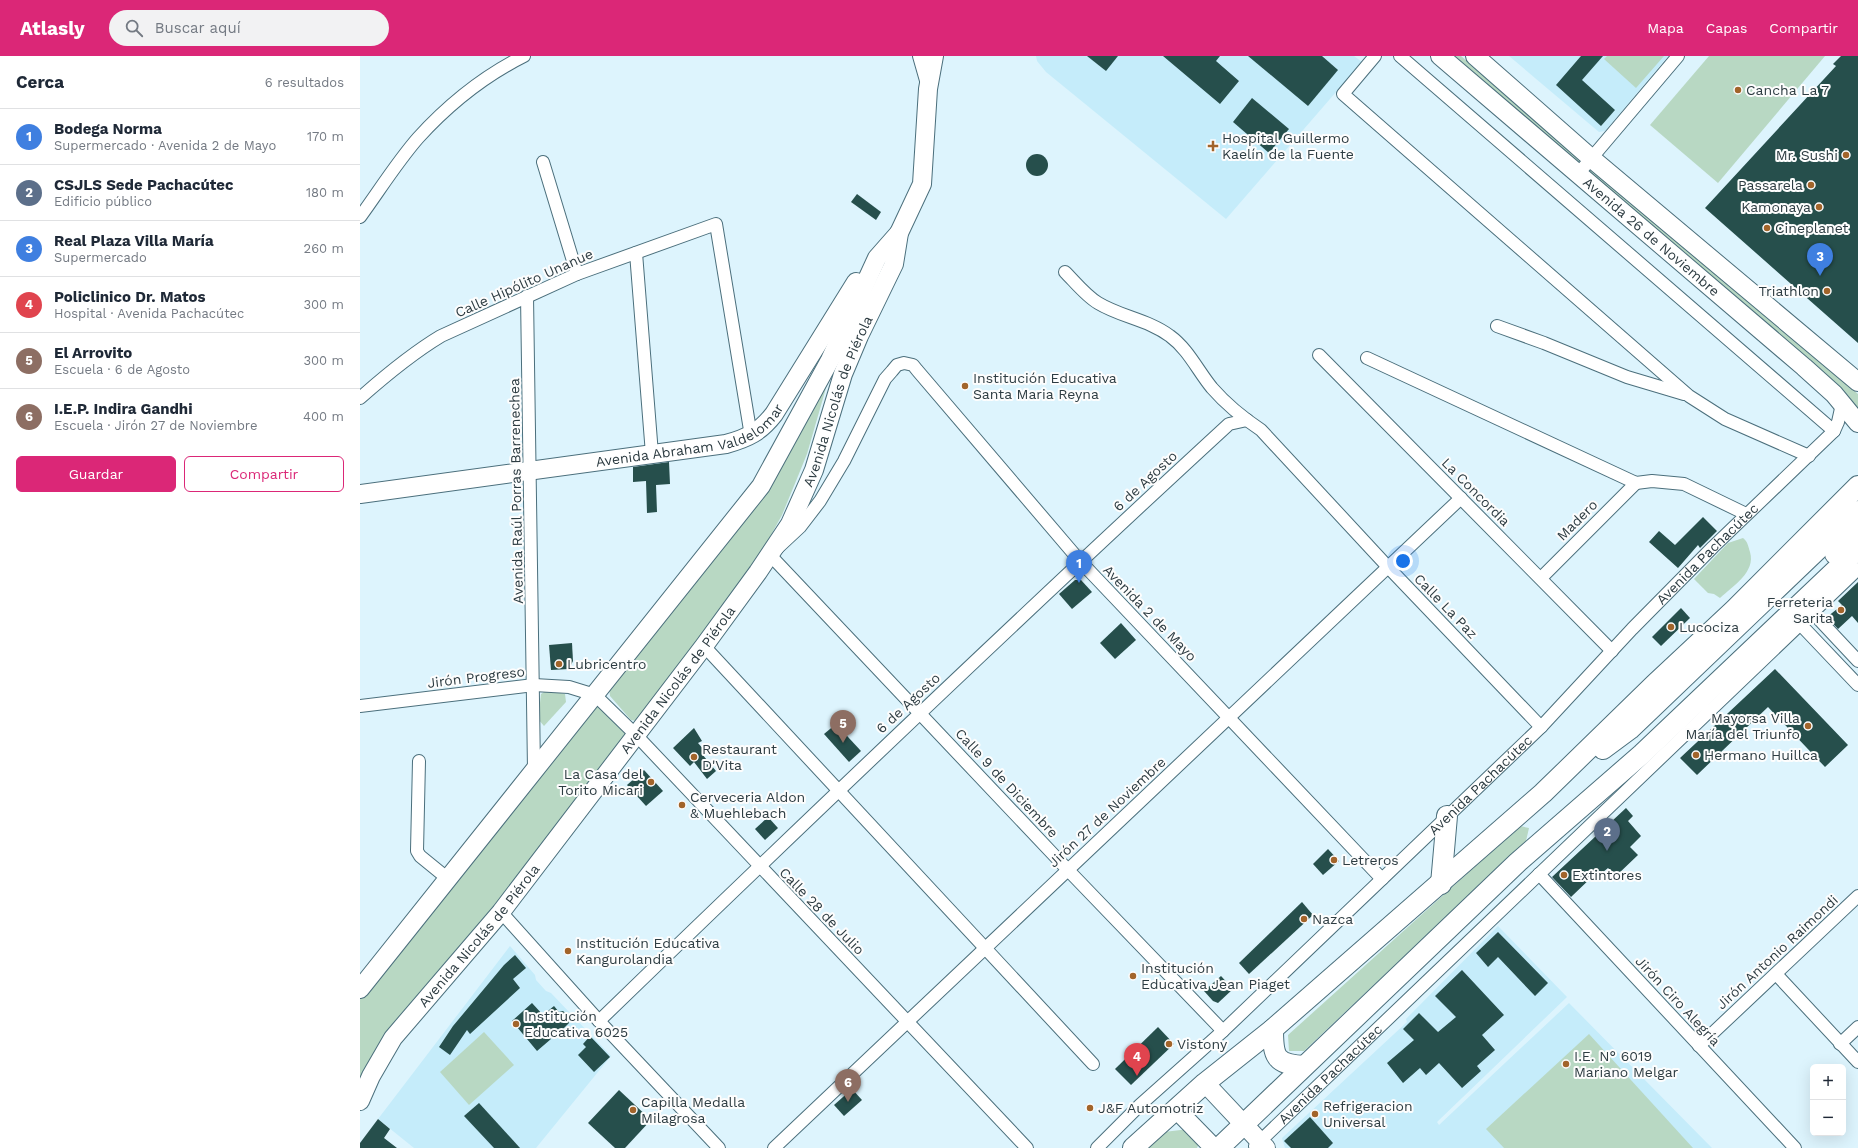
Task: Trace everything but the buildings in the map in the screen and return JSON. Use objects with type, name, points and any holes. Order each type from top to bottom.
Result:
[{"type":"main road","name":"Avenida Nicolás de Piérola","points":[[360,1101],[370,1076],[393,1038],[501,912],[637,736],[770,555],[790,524],[814,470],[843,374],[859,336],[894,264],[899,233],[922,184],[928,89],[934,56]]},
{"type":"main road","name":"Avenida 26 de Noviembre","points":[[1440,56],[1804,367],[1834,394],[1858,423]]},
{"type":"main road","name":"Avenida 26 de Noviembre","points":[[1475,56],[1591,158],[1858,382]]},
{"type":"main road","name":"Avenida Abraham Valdelomar","points":[[360,494],[726,444],[751,436],[764,427],[774,414],[867,264],[910,208]]},
{"type":"main road","name":"Avenida Nicolás de Piérola","points":[[360,989],[760,486],[830,360],[877,258],[899,233]]},
{"type":"main road","points":[[1132,1147],[1205,1083],[1273,1029],[1441,884],[1543,793],[1655,684],[1734,610],[1858,486]]},
{"type":"main road","points":[[1543,793],[1630,729],[1858,511]]},
{"type":"main road","name":"Avenida Pachacútec","points":[[1559,826],[1633,745],[1858,532]]},
{"type":"main road","name":"Avenida Pachacútec","points":[[1219,1148],[1518,862],[1642,754],[1858,549]]},
{"type":"main road","points":[[1441,884],[1447,816]]},
{"type":"main road","points":[[1273,1029],[1274,1053],[1286,1064],[1304,1066]]},
{"type":"main road","points":[[1205,1083],[1243,1124],[1260,1146]]},
{"type":"main road","points":[[1176,1109],[1214,1148]]},
{"type":"street","points":[[360,217],[418,139],[449,108],[498,69],[524,56]]},
{"type":"street","points":[[919,56],[928,89]]},
{"type":"street","points":[[1375,56],[1343,94],[1690,396],[1725,419],[1809,456]]},
{"type":"street","points":[[1400,56],[1834,431]]},
{"type":"street","points":[[1578,174],[1678,56]]},
{"type":"street","points":[[543,162],[577,274]]},
{"type":"street","name":"Calle Hipólito Unanue","points":[[360,398],[399,364],[441,336],[577,274],[716,224],[751,436]]},
{"type":"street","points":[[636,253],[652,454]]},
{"type":"street","name":"Calle La Paz","points":[[1065,272],[1098,303],[1126,316],[1153,325],[1171,336],[1183,348],[1213,388],[1247,420],[1261,430],[1388,567],[1541,727]]},
{"type":"street","name":"Avenida Raúl Porras Barrenechea","points":[[527,296],[531,471],[534,770]]},
{"type":"street","points":[[1497,326],[1544,343],[1627,377],[1690,396]]},
{"type":"street","name":"La Concordia","points":[[1319,355],[1612,651]]},
{"type":"street","points":[[1368,358],[1636,483],[1652,481],[1684,484],[1746,514]]},
{"type":"street","name":"Avenida 2 de Mayo","points":[[770,555],[800,527],[820,501],[844,461],[885,379],[897,365],[904,363],[912,365],[918,370],[1080,561],[1382,879]]},
{"type":"street","name":"Avenida Pachacútec","points":[[1097,1148],[1140,1105],[1223,1031],[1541,727],[1612,651],[1746,514],[1834,431],[1838,422],[1842,404]]},
{"type":"street","name":"6 de Agosto","points":[[599,1021],[838,790],[1080,561],[1229,424],[1247,420]]},
{"type":"street","name":"Madero","points":[[1541,578],[1636,483]]},
{"type":"street","name":"Jirón 27 de Noviembre","points":[[774,1148],[1461,498]]},
{"type":"street","name":"Calle 9 de Diciembre","points":[[770,555],[1068,870],[1223,1031]]},
{"type":"street","name":"Avenida Pachacútec","points":[[1260,1146],[1539,874],[1858,569]]},
{"type":"street","points":[[1813,613],[1858,661]]},
{"type":"street","points":[[1801,625],[1858,685]]},
{"type":"street","points":[[704,646],[1093,1064]]},
{"type":"street","name":"Jirón Progreso","points":[[360,706],[534,685],[569,688],[595,695]]},
{"type":"street","name":"Calle 28 de Julio","points":[[595,695],[637,736],[759,867],[1027,1148]]},
{"type":"street","points":[[419,761],[417,851],[420,856],[447,878]]},
{"type":"street","name":"Jirón Ciro Alegría","points":[[1539,874],[1795,1148]]},
{"type":"street","name":"Jirón Antonio Raimondi","points":[[1699,1046],[1858,896]]},
{"type":"street","points":[[501,912],[599,1021],[718,1148]]},
{"type":"street","points":[[1776,974],[1858,1062]]},
{"type":"street","points":[[1840,1044],[1858,1027]]},
{"type":"shaded area","name":"Hospital Guillermo Kaelín de la Fuente","points":[[1036,56],[1354,56],[1362,62],[1226,219],[1046,72],[1037,61]]},
{"type":"shaded area","points":[[1509,56],[1668,56],[1605,131],[1599,132]]},
{"type":"shaded area","points":[[1498,926],[1567,997],[1437,1122],[1439,1125],[1569,1003],[1712,1148],[1285,1148],[1282,1138],[1407,1022],[1406,1019]]},
{"type":"shaded area","name":"Institución Educativa 6025","points":[[510,946],[535,975],[536,980],[546,991],[551,993],[611,1056],[536,1148],[414,1148],[378,1119]]},
{"type":"green space","points":[[1450,56],[1461,56],[1766,314],[1858,394],[1858,415]]},
{"type":"green space","points":[[1607,56],[1664,56],[1636,88],[1604,59]]},
{"type":"green space","name":"Cancha La 7","points":[[1709,56],[1825,56],[1718,183],[1650,125]]},
{"type":"green space","points":[[828,381],[807,454],[782,515],[751,571],[636,721],[631,720],[610,696],[609,687]]},
{"type":"green space","points":[[1743,538],[1748,544],[1751,559],[1747,572],[1720,598],[1714,594],[1708,593],[1694,579],[1728,543]]},
{"type":"green space","points":[[547,690],[565,694],[566,702],[544,726],[538,719],[541,694]]},
{"type":"green space","points":[[596,704],[626,732],[625,738],[360,1083],[360,998],[590,706]]},
{"type":"green space","points":[[1520,826],[1529,828],[1526,841],[1304,1051],[1289,1051],[1288,1035]]},
{"type":"green space","points":[[484,1032],[514,1065],[469,1105],[440,1072]]},
{"type":"green space","points":[[1589,1034],[1693,1148],[1504,1148],[1486,1129]]},
{"type":"green space","points":[[1189,1129],[1200,1141],[1197,1148],[1148,1148],[1164,1132]]},
{"type":"place","name":"Cancha La 7","points":[[1738,90]]},
{"type":"place","name":"Hospital Guillermo Kaelín de la Fuente","points":[[1213,146]]},
{"type":"place","name":"Mr. Sushi","points":[[1846,155]]},
{"type":"place","name":"Passarela","points":[[1811,185]]},
{"type":"place","name":"Kamonaya","points":[[1819,207]]},
{"type":"place","name":"Cineplanet","points":[[1767,228]]},
{"type":"place","name":"Real Plaza Villa María","points":[[1820,276]]},
{"type":"place","name":"Triathlon","points":[[1827,291]]},
{"type":"place","name":"Institución Educativa Santa Maria Reyna","points":[[965,386]]},
{"type":"place","name":"Bodega Norma","points":[[1079,583]]},
{"type":"place","name":"Ferreteria Sarita","points":[[1841,610]]},
{"type":"place","name":"Lucociza","points":[[1671,627]]},
{"type":"place","name":"Lubricentro","points":[[559,664]]},
{"type":"place","name":"Mayorsa Villa María del Triunfo","points":[[1808,726]]},
{"type":"place","name":"El Arrovito","points":[[843,743]]},
{"type":"place","name":"Hermano Huillca","points":[[1696,755]]},
{"type":"place","name":"Restaurant D'Vita","points":[[694,757]]},
{"type":"place","name":"La Casa del Torito Micari","points":[[651,782]]},
{"type":"place","name":"Cerveceria Aldon & Muehlebach","points":[[682,805]]},
{"type":"place","name":"CSJLS Sede Pachacútec","points":[[1607,851]]},
{"type":"place","name":"Letreros","points":[[1334,860]]},
{"type":"place","name":"Extintores","points":[[1564,875]]},
{"type":"place","name":"Nazca","points":[[1304,919]]},
{"type":"place","name":"Institución Educativa Kangurolandia","points":[[568,951]]},
{"type":"place","name":"Institución Educativa Jean Piaget","points":[[1133,976]]},
{"type":"place","name":"Institución Educativa 6025","points":[[516,1024]]},
{"type":"place","name":"Vistony","points":[[1169,1044]]},
{"type":"place","name":"I.E. N° 6019 Mariano Melgar","points":[[1566,1064]]},
{"type":"place","name":"Policlinico Dr. Matos","points":[[1137,1076]]},
{"type":"place","name":"I.E.P. Indira Gandhi","points":[[848,1102]]},
{"type":"place","name":"J&F Automotriz","points":[[1090,1108]]},
{"type":"place","name":"Capilla Medalla Milagrosa","points":[[633,1110]]},
{"type":"place","name":"Refrigeracion Universal","points":[[1315,1114]]}]
